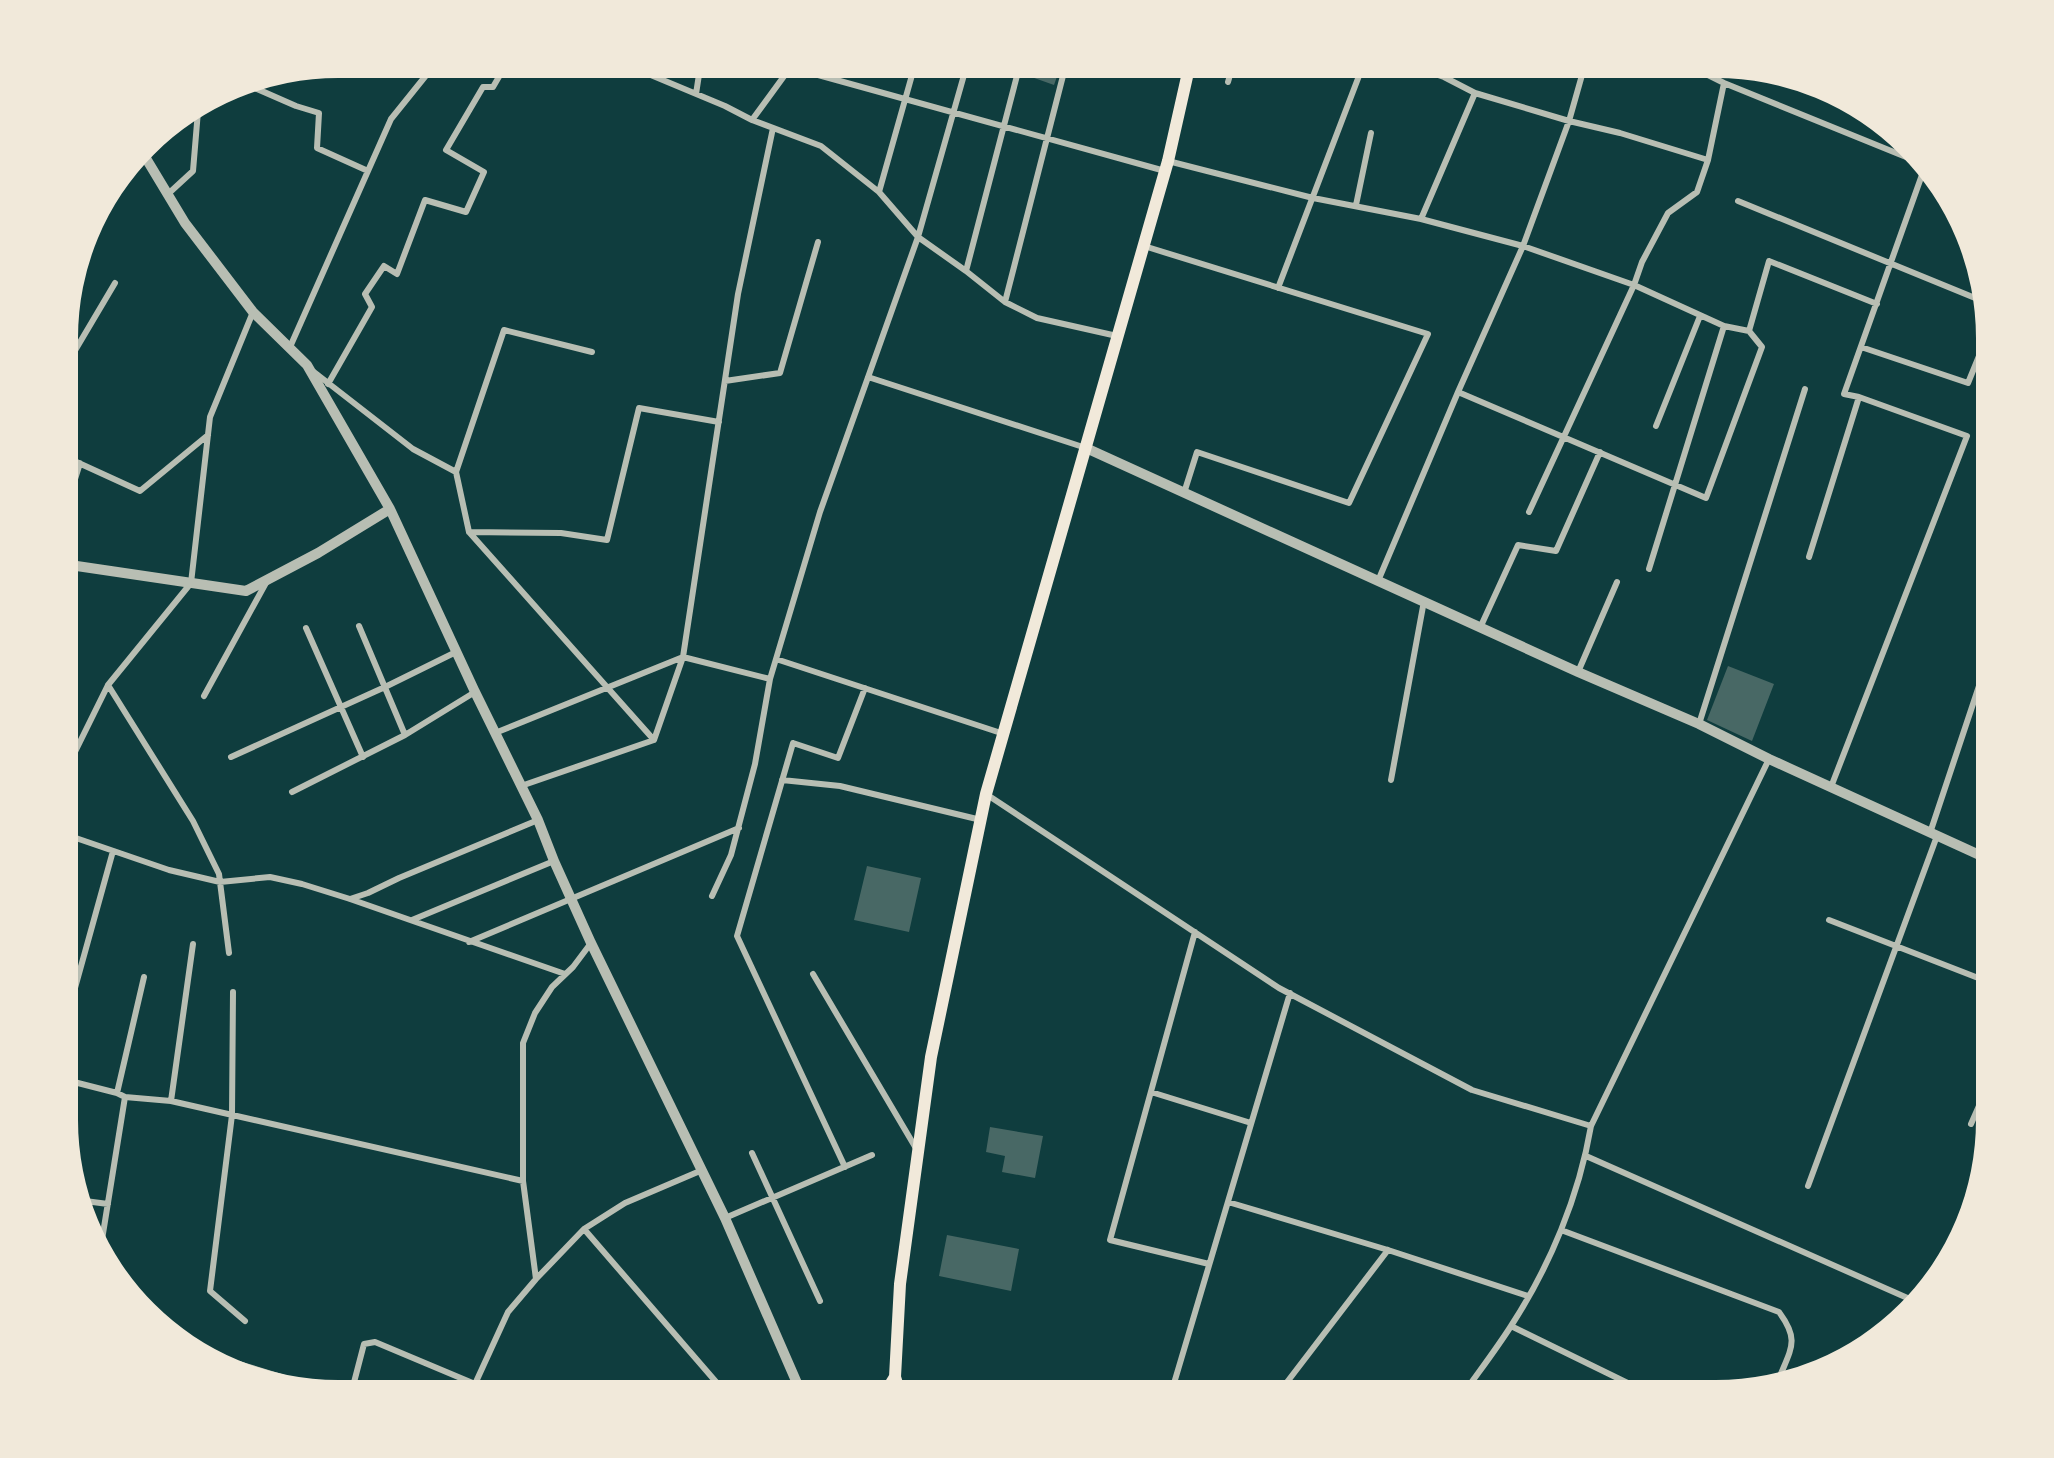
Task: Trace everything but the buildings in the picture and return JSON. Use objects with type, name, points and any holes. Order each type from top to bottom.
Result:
[{"type":"main road","points":[[896,1380],[900,1284],[931,1057],[986,794],[1167,166],[1187,78]]},
{"type":"street","points":[[290,347],[391,119],[424,78]]},
{"type":"street","points":[[328,384],[372,307],[365,294],[384,266],[397,274],[425,200],[466,213],[484,172],[446,150],[483,87],[493,87],[498,78]]},
{"type":"street","points":[[658,78],[752,120],[821,146],[879,192],[918,237],[1005,302],[1037,318],[1118,336]]},
{"type":"street","points":[[696,94],[698,78]]},
{"type":"street","points":[[752,120],[784,78]]},
{"type":"street","points":[[828,78],[1047,138],[1313,198],[1421,219],[1523,246],[1634,285],[1724,326],[1749,331],[1762,347],[1706,498],[1458,392]]},
{"type":"street","points":[[879,192],[911,78]]},
{"type":"street","points":[[711,896],[731,855],[755,764],[770,679],[820,512],[918,237],[963,78]]},
{"type":"street","points":[[966,271],[1016,78]]},
{"type":"street","points":[[1005,302],[1062,78]]},
{"type":"street","points":[[1228,82],[1229,78]]},
{"type":"street","points":[[1278,288],[1358,78]]},
{"type":"street","points":[[1448,78],[1475,93],[1708,160]]},
{"type":"street","points":[[1378,581],[1523,246],[1569,121],[1581,78]]},
{"type":"street","points":[[1715,78],[1901,155]]},
{"type":"street","points":[[1529,512],[1634,285],[1642,262],[1668,213],[1697,192],[1708,160],[1724,82]]},
{"type":"street","points":[[259,91],[296,106],[319,112],[317,148],[368,171]]},
{"type":"street","points":[[1421,219],[1475,93]]},
{"type":"street","points":[[168,194],[193,171],[197,120]]},
{"type":"street","points":[[654,740],[684,657],[738,294],[773,128]]},
{"type":"street","points":[[1356,206],[1371,133]]},
{"type":"street","points":[[148,161],[185,223],[253,312],[328,384],[413,449],[456,472]]},
{"type":"street","points":[[1831,787],[1966,435],[1859,397],[1844,394],[1921,179]]},
{"type":"street","points":[[1738,201],[1973,297]]},
{"type":"street","points":[[725,381],[780,373],[818,242]]},
{"type":"street","points":[[1144,246],[1428,334],[1349,503],[1197,452],[1184,493]]},
{"type":"street","points":[[1749,331],[1769,261],[1877,304]]},
{"type":"street","points":[[78,345],[115,283]]},
{"type":"street","points":[[78,746],[108,685],[191,583],[210,417],[253,312]]},
{"type":"street","points":[[1656,426],[1700,316]]},
{"type":"street","points":[[1649,569],[1724,326]]},
{"type":"street","points":[[592,352],[504,330],[456,472],[470,532],[654,740]]},
{"type":"street","points":[[1861,347],[1968,383],[1976,363]]},
{"type":"street","points":[[307,365],[390,509],[475,692],[538,820],[591,943],[724,1218],[796,1380]]},
{"type":"street","points":[[868,377],[1086,448],[1578,672],[1699,724],[1769,759],[1976,853]]},
{"type":"street","points":[[1699,724],[1805,389]]},
{"type":"street","points":[[1809,557],[1859,397]]},
{"type":"street","points":[[470,532],[561,533],[607,540],[639,408],[719,422]]},
{"type":"street","points":[[78,469],[80,463],[140,491],[208,435]]},
{"type":"street","points":[[1480,627],[1518,545],[1556,551],[1600,453]]},
{"type":"street","points":[[78,566],[246,591],[318,553],[390,509]]},
{"type":"street","points":[[204,696],[267,580]]},
{"type":"street","points":[[1578,672],[1617,582]]},
{"type":"street","points":[[1391,780],[1424,601]]},
{"type":"street","points":[[359,626],[405,735]]},
{"type":"street","points":[[306,628],[363,757]]},
{"type":"street","points":[[231,757],[456,652]]},
{"type":"street","points":[[495,733],[684,657],[770,679]]},
{"type":"street","points":[[776,659],[1004,734]]},
{"type":"street","points":[[108,685],[193,821],[219,874],[229,953]]},
{"type":"street","points":[[845,1167],[737,936],[793,743],[838,758],[865,688]]},
{"type":"street","points":[[292,792],[405,735],[475,692]]},
{"type":"street","points":[[1808,1186],[1897,946],[1976,697]]},
{"type":"street","points":[[521,786],[654,740]]},
{"type":"street","points":[[1473,1380],[1511,1326],[1561,1230],[1586,1156],[1591,1126],[1769,759]]},
{"type":"street","points":[[782,780],[840,786],[981,820]]},
{"type":"street","points":[[986,794],[1290,993],[1472,1090],[1591,1126]]},
{"type":"street","points":[[350,899],[538,820]]},
{"type":"street","points":[[470,942],[738,828]]},
{"type":"street","points":[[78,839],[169,870],[220,882],[270,878],[302,884],[565,974]]},
{"type":"street","points":[[78,977],[113,851]]},
{"type":"street","points":[[412,920],[554,861]]},
{"type":"street","points":[[1830,920],[1976,977]]},
{"type":"street","points":[[1195,932],[1110,1240],[1209,1264]]},
{"type":"street","points":[[536,1279],[523,1181],[523,1043],[535,1013],[552,987],[591,943]]},
{"type":"street","points":[[171,1101],[193,944]]},
{"type":"street","points":[[813,974],[918,1152]]},
{"type":"street","points":[[117,1093],[144,977]]},
{"type":"street","points":[[233,992],[232,1115],[210,1291],[245,1321]]},
{"type":"street","points":[[1175,1380],[1290,993]]},
{"type":"street","points":[[78,1084],[125,1097],[171,1101],[523,1181]]},
{"type":"street","points":[[1151,1092],[1251,1123]]},
{"type":"street","points":[[103,1231],[125,1097]]},
{"type":"street","points":[[1971,1124],[1976,1113]]},
{"type":"street","points":[[752,1153],[820,1301]]},
{"type":"street","points":[[724,1218],[872,1155]]},
{"type":"street","points":[[1586,1156],[1906,1297]]},
{"type":"street","points":[[477,1380],[508,1312],[584,1229],[625,1203],[700,1171]]},
{"type":"street","points":[[92,1202],[108,1204]]},
{"type":"street","points":[[1228,1202],[1388,1250],[1528,1296]]},
{"type":"street","points":[[584,1229],[714,1380]]},
{"type":"street","points":[[1561,1230],[1779,1312],[1789,1327],[1792,1347],[1782,1371]]},
{"type":"street","points":[[1289,1380],[1388,1250]]},
{"type":"street","points":[[1511,1326],[1622,1380]]},
{"type":"street","points":[[355,1380],[364,1344],[375,1342],[465,1380]]}]
